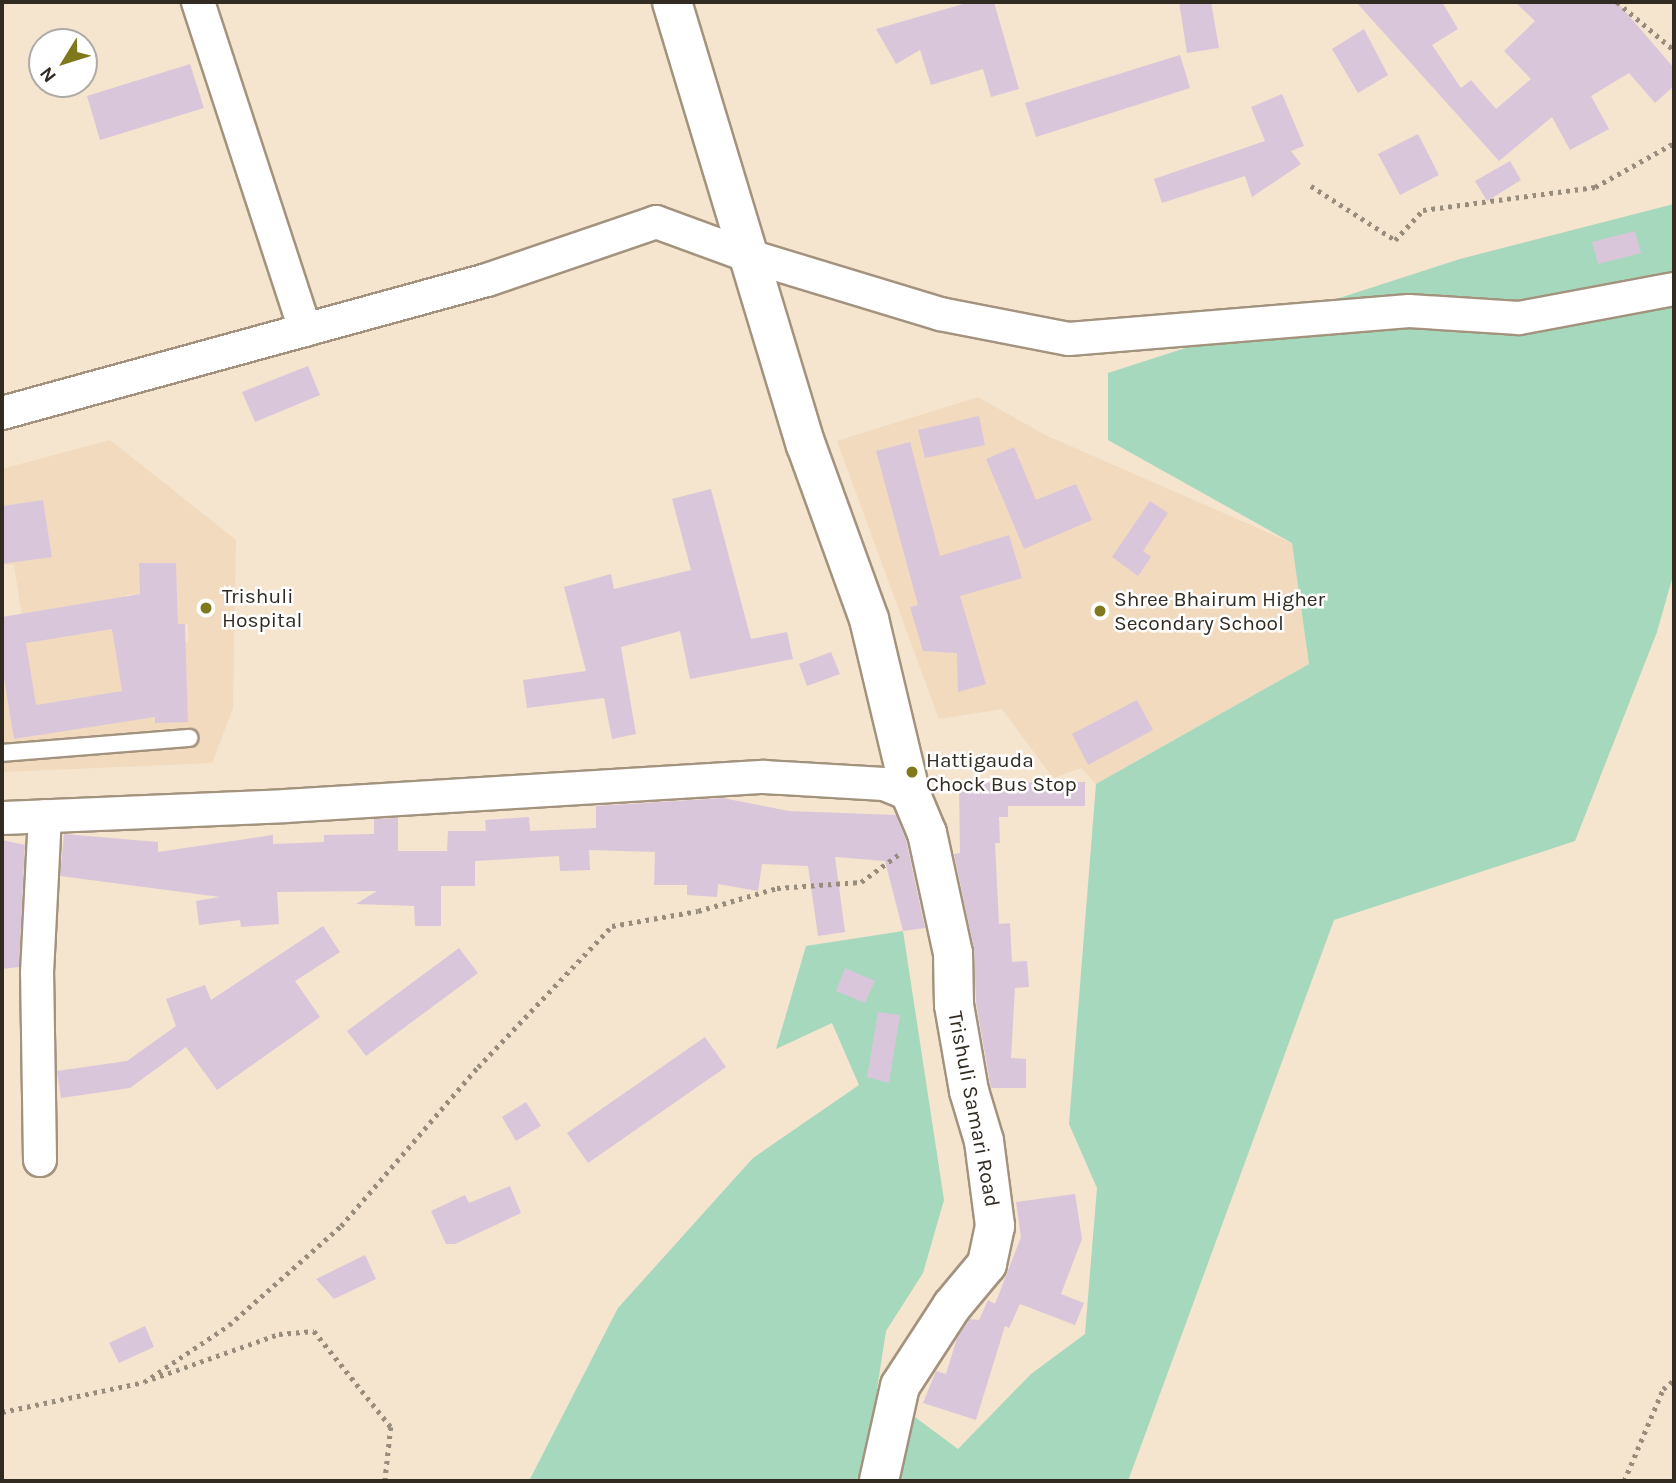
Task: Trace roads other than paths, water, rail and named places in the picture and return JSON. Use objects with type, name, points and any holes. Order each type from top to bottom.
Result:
[{"type":"street","points":[[198,2],[305,330]]},
{"type":"street","name":"Trishuli Samari Road","points":[[672,2],[746,255],[869,619],[911,795],[927,833],[953,953],[954,1005],[984,1141],[995,1226],[987,1264],[952,1306],[900,1386],[879,1481]]},
{"type":"street","points":[[2,413],[487,280],[656,222],[746,255],[940,314],[1069,339],[1197,325],[1409,311],[1519,318],[1674,289]]},
{"type":"street","points":[[2,818],[764,776],[884,784],[911,795]]},
{"type":"street","points":[[40,1160],[37,973],[45,816]]},
{"type":"lane","points":[[2,753],[189,738]]},
{"type":"place","name":"Trishuli Hospital","points":[[206,608]]},
{"type":"place","name":"Shree Bhairum Higher Secondary School","points":[[1100,611]]},
{"type":"place","name":"Hattigauda Chock Bus Stop","points":[[912,772]]}]
